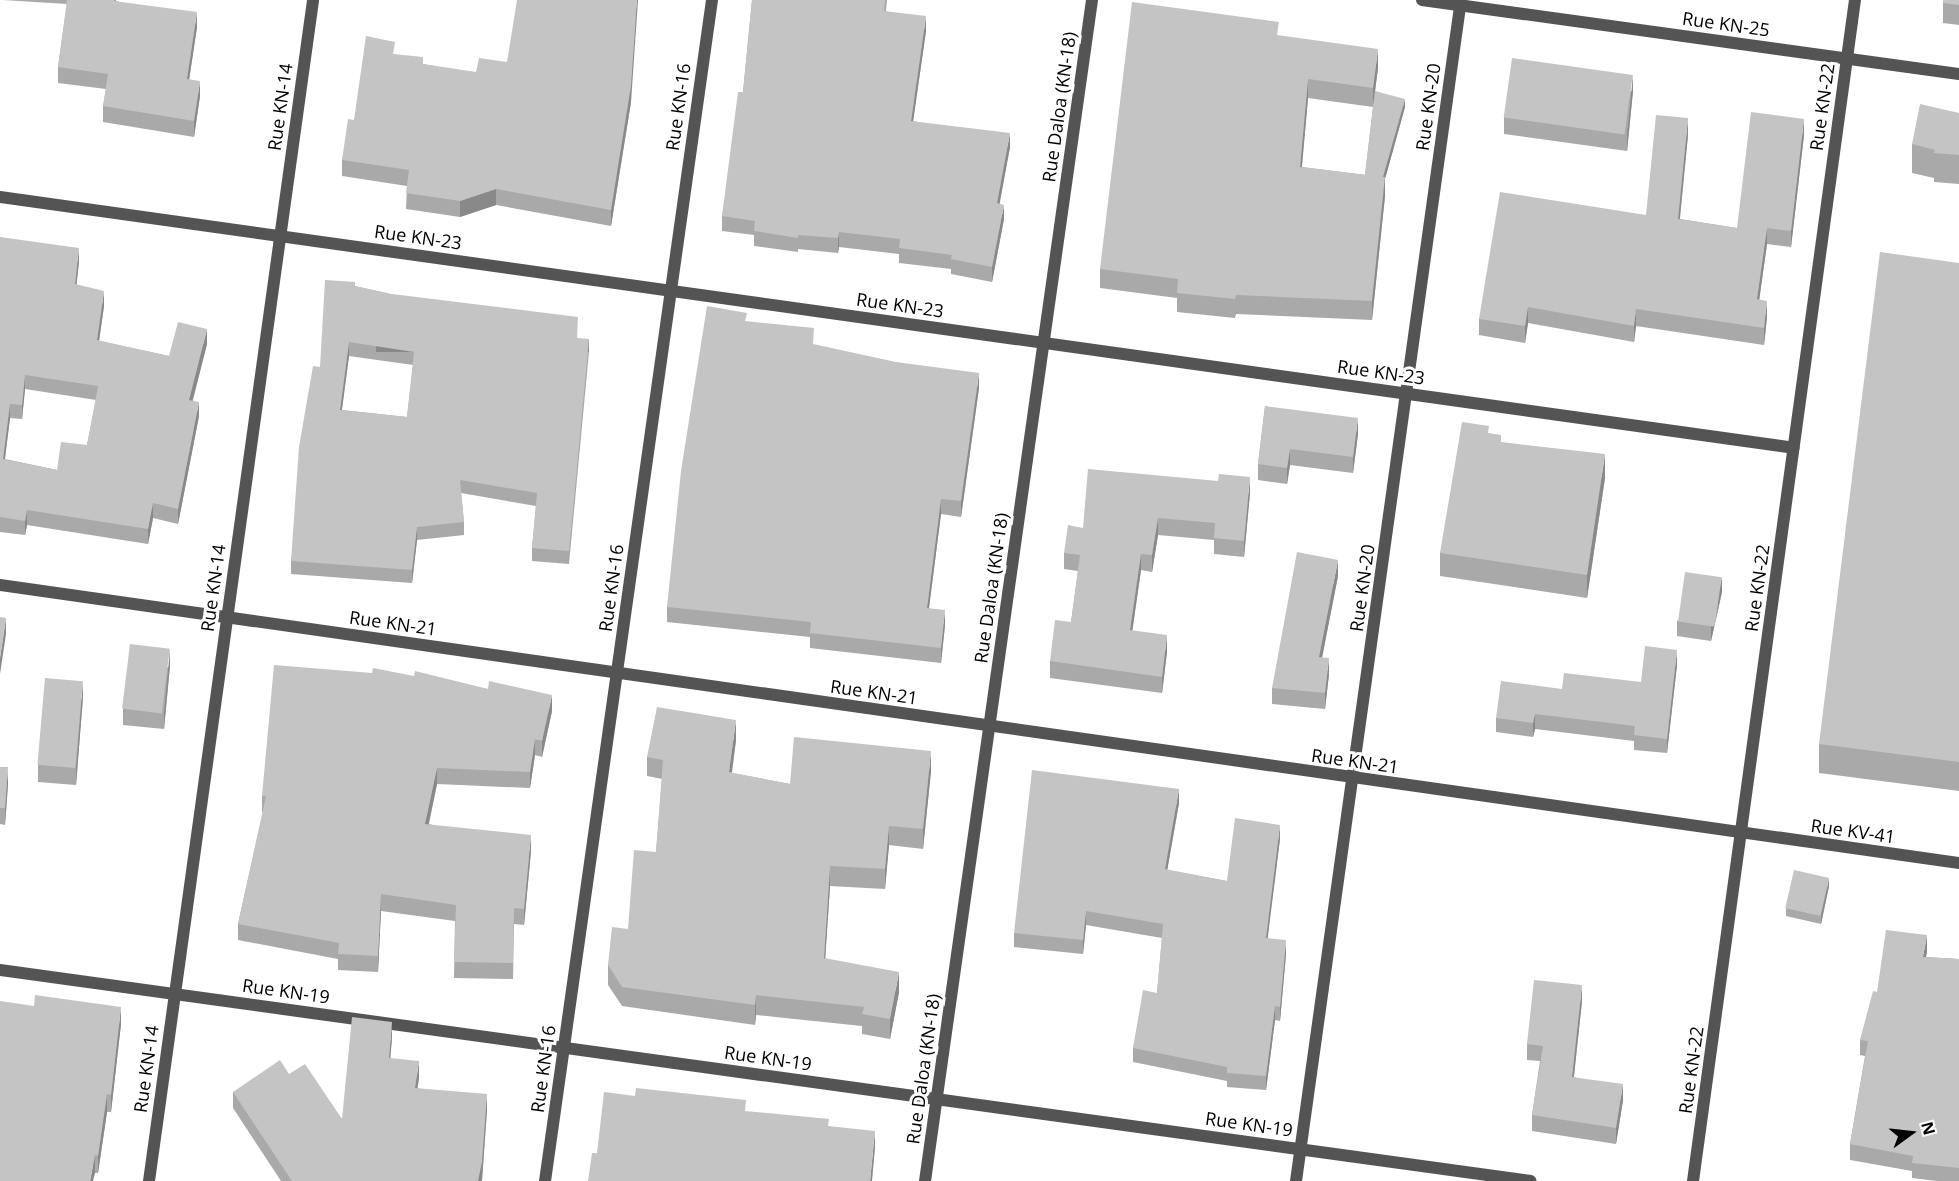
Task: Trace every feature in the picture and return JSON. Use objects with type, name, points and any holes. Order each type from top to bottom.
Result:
[{"type":"street","name":"Rue KN-14","points":[[149,1181],[313,0]]},
{"type":"street","name":"Rue KN-16","points":[[545,1181],[712,0]]},
{"type":"street","name":"Rue Daloa (KN-18)","points":[[925,1181],[1092,0]]},
{"type":"street","name":"Rue KN-25","points":[[1422,0],[1461,3],[1959,74]]},
{"type":"street","name":"Rue KN-22","points":[[1693,1181],[1855,0]]},
{"type":"street","name":"Rue KN-20","points":[[1296,1181],[1461,3]]},
{"type":"street","name":"Rue KN-23","points":[[0,197],[1794,448]]},
{"type":"street","name":"Rue KN-21","points":[[0,585],[1742,835]]},
{"type":"street","name":"Rue KV-41","points":[[1742,835],[1959,863]]},
{"type":"street","name":"Rue KN-19","points":[[0,970],[1531,1181]]},
{"type":"building","points":[[67,0],[114,0],[197,12],[187,79],[200,81],[194,121],[103,106],[108,74],[58,67]]},
{"type":"building","points":[[517,0],[637,0],[631,86],[611,210],[496,189],[460,201],[406,193],[409,170],[342,160],[348,119],[354,120],[366,36],[395,42],[393,54],[423,57],[423,64],[476,72],[479,58],[507,62]]},
{"type":"building","points":[[752,0],[885,0],[884,11],[926,16],[911,121],[1010,133],[997,203],[1004,205],[992,267],[951,259],[952,255],[899,248],[900,239],[839,232],[838,238],[798,235],[798,238],[754,231],[755,221],[722,216],[738,92],[743,92]]},
{"type":"building","points":[[1943,0],[1959,0],[1959,5],[1943,3]]},
{"type":"building","points":[[1132,2],[1279,22],[1277,35],[1378,49],[1373,88],[1308,79],[1300,167],[1385,177],[1372,301],[1236,295],[1235,299],[1177,293],[1178,279],[1100,269]]},
{"type":"building","points":[[1512,58],[1633,75],[1624,134],[1504,117]]},
{"type":"building","points":[[1375,91],[1405,99],[1383,177],[1365,175]]},
{"type":"building","points":[[1920,104],[1959,113],[1959,155],[1934,153],[1935,150],[1912,144]]},
{"type":"building","points":[[1751,112],[1804,119],[1791,231],[1767,228],[1757,299],[1767,301],[1764,328],[1636,309],[1634,326],[1528,307],[1525,326],[1479,319],[1500,192],[1646,215],[1656,115],[1688,118],[1678,219],[1737,228]]},
{"type":"building","points":[[0,237],[79,248],[75,284],[104,291],[97,340],[169,356],[178,322],[207,329],[189,400],[199,402],[178,509],[153,503],[148,529],[27,510],[25,521],[0,517]],"holes":[[[25,375],[98,386],[87,445],[61,442],[57,470],[3,459],[10,404],[22,405]]]},
{"type":"building","points":[[1880,252],[1959,263],[1959,762],[1819,744]]},
{"type":"building","points":[[325,280],[355,282],[355,286],[392,294],[578,317],[577,338],[589,339],[569,551],[532,548],[537,493],[460,480],[464,522],[417,527],[412,570],[291,561],[299,447],[313,366],[320,367]],"holes":[[[349,342],[414,352],[407,417],[340,410]]]},
{"type":"building","points":[[707,306],[747,313],[745,321],[814,328],[813,344],[896,362],[979,373],[961,501],[941,499],[927,608],[945,610],[941,648],[810,633],[811,622],[667,607],[681,471]]},
{"type":"building","points":[[1265,406],[1358,418],[1353,457],[1290,449],[1287,468],[1258,464]]},
{"type":"building","points":[[1462,422],[1489,426],[1488,433],[1501,435],[1501,442],[1605,454],[1587,575],[1440,553]]},
{"type":"building","points":[[1088,469],[1218,481],[1219,474],[1250,477],[1244,541],[1214,538],[1215,523],[1158,518],[1152,555],[1141,554],[1130,630],[1167,635],[1162,677],[1050,661],[1055,620],[1071,622],[1080,555],[1064,553],[1068,525],[1083,528]]},
{"type":"building","points":[[1297,552],[1338,560],[1319,657],[1329,658],[1325,693],[1272,688]]},
{"type":"building","points":[[1685,572],[1722,577],[1715,627],[1678,622]]},
{"type":"building","points":[[0,617],[6,618],[0,658]]},
{"type":"building","points":[[130,644],[170,649],[162,713],[122,709]]},
{"type":"building","points":[[1645,646],[1677,650],[1667,739],[1634,735],[1635,726],[1535,714],[1533,723],[1496,718],[1501,681],[1562,689],[1564,673],[1641,682]]},
{"type":"building","points":[[274,665],[372,673],[373,668],[414,676],[415,671],[488,689],[489,681],[552,695],[542,741],[535,739],[530,772],[437,768],[425,824],[531,835],[524,909],[514,908],[513,963],[454,962],[456,905],[381,894],[378,956],[338,954],[339,943],[238,924],[266,796],[262,796]]},
{"type":"building","points":[[45,678],[83,681],[75,768],[37,765]]},
{"type":"building","points":[[657,707],[736,720],[729,772],[790,784],[794,737],[931,751],[923,829],[889,826],[885,869],[830,866],[824,958],[899,972],[890,1019],[862,1014],[864,1007],[756,995],[755,1005],[622,987],[608,965],[612,927],[628,929],[634,850],[656,852],[663,760],[647,757]]},
{"type":"building","points":[[0,767],[8,767],[5,808],[0,808]]},
{"type":"building","points":[[1032,770],[1179,789],[1165,869],[1227,881],[1235,818],[1280,825],[1266,938],[1286,940],[1280,1007],[1275,1006],[1266,1076],[1227,1073],[1227,1067],[1133,1048],[1143,990],[1157,993],[1163,924],[1086,911],[1083,940],[1014,933]]},
{"type":"building","points":[[1794,870],[1829,878],[1820,916],[1785,908]]},
{"type":"building","points":[[1886,930],[1927,935],[1923,957],[1959,959],[1959,1168],[1912,1163],[1913,1156],[1850,1144],[1868,1041],[1860,1040],[1873,991],[1877,992]]},
{"type":"building","points":[[1534,980],[1582,985],[1572,1077],[1623,1084],[1616,1128],[1532,1115],[1543,1046],[1527,1044]]},
{"type":"building","points":[[35,995],[121,1007],[111,1095],[107,1094],[98,1156],[95,1155],[90,1181],[0,1181],[0,1001],[34,1006]]},
{"type":"building","points":[[352,1017],[392,1022],[389,1058],[419,1061],[415,1088],[487,1094],[482,1162],[478,1181],[292,1181],[233,1092],[280,1060],[289,1074],[305,1064],[342,1119]]},
{"type":"building","points":[[636,1088],[746,1100],[745,1111],[829,1119],[828,1126],[875,1131],[870,1181],[588,1181],[592,1153],[597,1153],[604,1092],[635,1096]]}]
